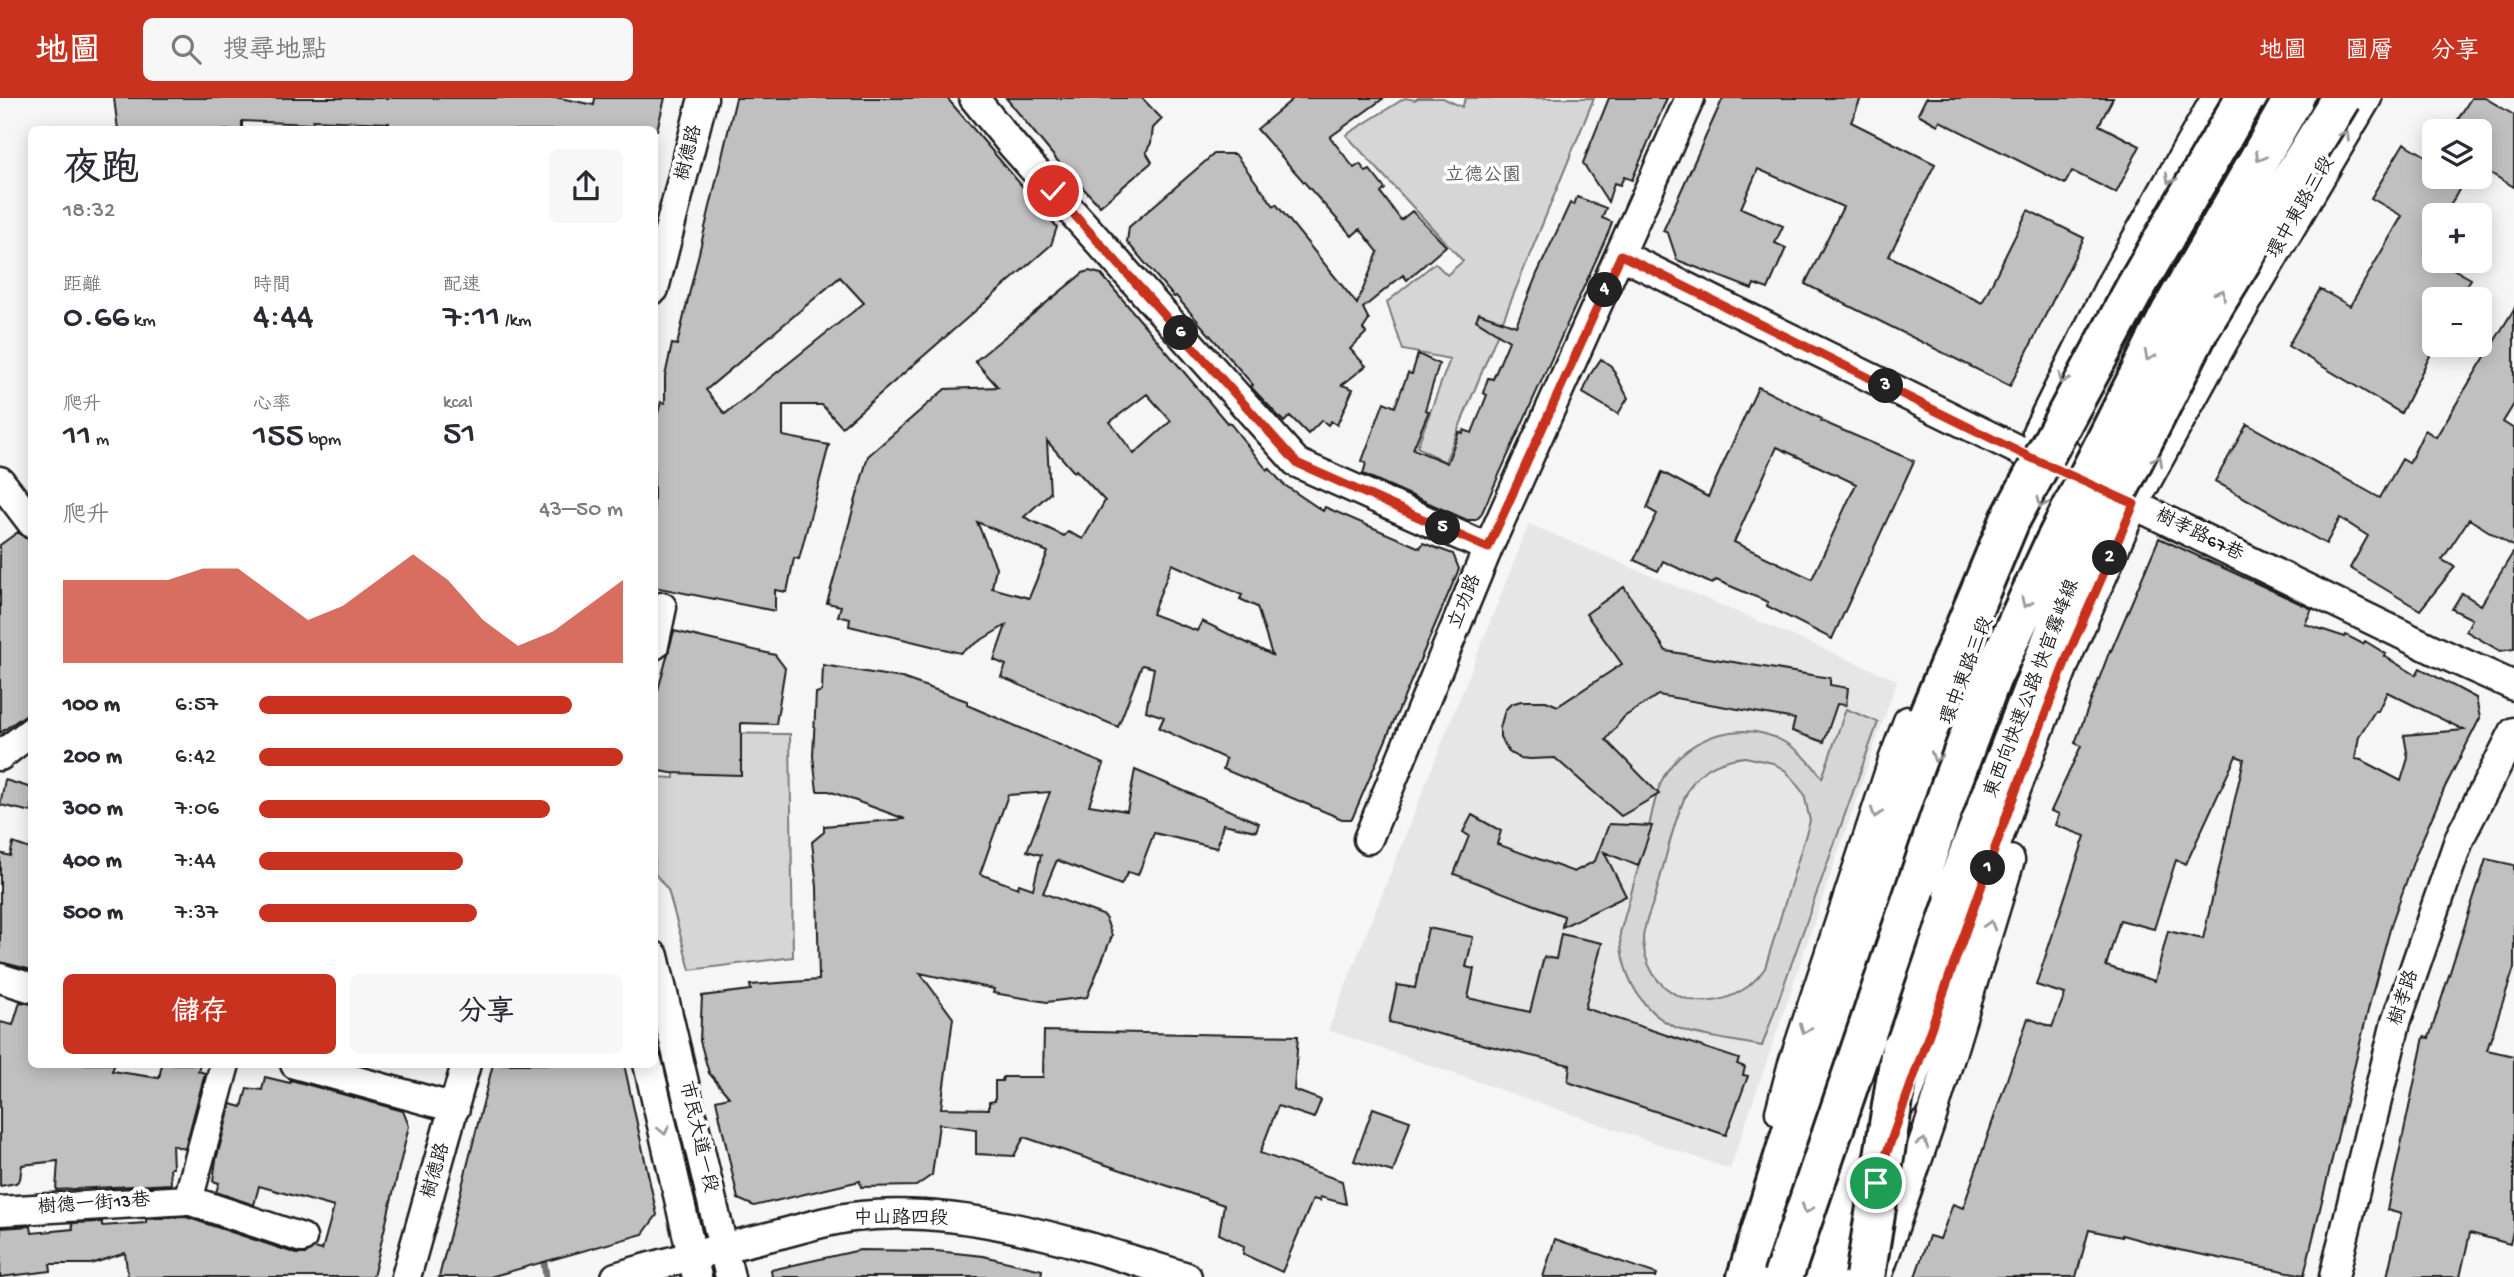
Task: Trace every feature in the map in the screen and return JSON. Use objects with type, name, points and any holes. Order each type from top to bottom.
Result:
[{"type":"highway","points":[[1747,1277],[1792,1130],[1928,716],[2010,520],[2134,290],[2245,98]]},
{"type":"highway","name":"東西向快速公路 快官霧峰線","points":[[1783,1277],[1948,795],[1991,679],[2054,544],[2170,314],[2294,98]]},
{"type":"highway","name":"東西向快速公路 快官霧峰線","points":[[1819,1277],[1872,1135],[1954,892],[2083,560],[2199,330],[2341,98]]},
{"type":"highway","points":[[1865,1277],[1901,1049]]},
{"type":"street","name":"樹德路","points":[[658,274],[704,98]]},
{"type":"street","points":[[974,98],[1031,166],[1297,463],[1488,548]]},
{"type":"street","name":"立功路","points":[[1368,839],[1488,548],[1690,98]]},
{"type":"street","name":"環中東路三段","points":[[1747,1277],[1763,1178],[1792,1067],[1894,758],[1945,631],[2025,455],[2112,282],[2216,98]]},
{"type":"street","name":"環中東路三段","points":[[1747,1277],[1828,1083],[1974,647],[2058,470],[2148,298],[2261,98]]},
{"type":"street","name":"環中東路三段","points":[[1843,1277],[2010,806],[2068,655],[2134,504],[2228,334],[2367,98]]},
{"type":"street","name":"樹孝路67巷","points":[[1621,255],[2025,455],[2134,504],[2514,686]]},
{"type":"street","points":[[0,481],[28,518]]},
{"type":"street","points":[[658,626],[662,607]]},
{"type":"street","name":"環中東路三段","points":[[1877,1277],[1930,1123],[2046,739],[2068,655]]},
{"type":"street","name":"樹孝路","points":[[2334,1277],[2396,1022],[2459,837],[2514,732]]},
{"type":"street","points":[[0,755],[28,734]]},
{"type":"street","name":"市民大道一段","points":[[658,973],[730,1277]]},
{"type":"street","points":[[0,978],[28,987]]},
{"type":"street","points":[[188,1200],[224,1068]]},
{"type":"street","points":[[310,1068],[455,1108]]},
{"type":"street","name":"樹德路","points":[[406,1277],[465,1068]]},
{"type":"street","name":"市民大道一段","points":[[649,1068],[694,1266]]},
{"type":"street","name":"樹德一街13巷","points":[[0,1211],[188,1200],[302,1238]]},
{"type":"street","name":"中山路四段","points":[[616,1277],[694,1266],[723,1248],[853,1217],[948,1217],[1042,1234],[1186,1277]]},
{"type":"shaded area","points":[[1529,524],[1897,680],[1730,1169],[1328,1030]]},
{"type":"green space","name":"立德公園","points":[[1405,98],[1443,98],[1462,107],[1466,98],[1594,98],[1445,462],[1417,447],[1450,359],[1403,350],[1387,302],[1435,263],[1447,275],[1463,261],[1346,135]]},
{"type":"green space","points":[[1846,709],[1878,722],[1762,1046],[1686,1031],[1657,1016],[1637,993],[1630,979],[1621,949],[1620,933],[1657,792],[1670,767],[1687,750],[1707,738],[1743,731],[1767,735],[1788,744],[1807,759],[1822,778]],"holes":[[[1745,757],[1773,763],[1786,771],[1804,794],[1810,821],[1765,968],[1751,984],[1735,994],[1717,1000],[1699,1001],[1681,997],[1666,988],[1653,974],[1645,954],[1643,938],[1682,803],[1694,781],[1717,764]]]},
{"type":"green space","points":[[673,733],[790,734],[793,957],[690,970],[668,890],[658,878],[658,777],[674,778]]},
{"type":"building","points":[[114,98],[560,98],[594,105],[595,98],[665,98],[658,126],[389,126],[389,123],[313,120],[312,124],[242,121],[242,126],[118,126]]},
{"type":"building","points":[[736,98],[947,98],[1057,227],[1051,245],[842,427],[822,405],[783,405],[783,436],[829,445],[799,559],[794,558],[787,592],[775,590],[775,611],[658,588],[658,413],[661,402],[665,403],[665,376],[672,344],[677,345]],"holes":[[[840,277],[864,303],[725,414],[706,390]]]},
{"type":"building","points":[[1006,98],[1142,98],[1162,119],[1153,128],[1151,143],[1146,152],[1152,162],[1100,206],[1056,159]]},
{"type":"building","points":[[1294,98],[1384,98],[1330,137],[1354,168],[1360,164],[1366,172],[1370,170],[1385,189],[1381,193],[1401,220],[1412,211],[1446,246],[1407,280],[1403,275],[1363,308],[1369,320],[1363,329],[1366,333],[1350,349],[1366,366],[1342,385],[1353,389],[1337,425],[1331,421],[1328,425],[1322,420],[1308,434],[1290,416],[1284,422],[1251,387],[1253,385],[1127,242],[1129,227],[1214,154],[1235,154],[1274,206],[1276,204],[1357,304],[1378,252],[1360,229],[1352,236],[1257,129]]},
{"type":"building","points":[[1609,98],[1667,98],[1632,180],[1624,177],[1620,185],[1614,183],[1608,202],[1583,163]]},
{"type":"building","points":[[1723,98],[1861,98],[1851,122],[1935,164],[1889,256],[1982,303],[2028,210],[2084,238],[2010,386],[1805,284],[1843,207],[1758,169],[1741,208],[1783,226],[1775,243],[1786,248],[1768,289],[1754,284],[1752,289],[1677,260],[1668,233],[1663,231]]},
{"type":"building","points":[[1926,98],[2113,98],[2099,125],[2140,146],[2116,193],[2072,171],[2065,184],[1940,121],[1938,125],[1918,114]]},
{"type":"building","points":[[2471,98],[2485,98],[2514,115],[2514,187],[2492,174],[2492,119],[2458,119]]},
{"type":"building","points":[[2404,143],[2422,154],[2422,189],[2459,189],[2452,203],[2422,203],[2422,273],[2460,273],[2471,279],[2466,287],[2422,287],[2422,357],[2429,357],[2401,413],[2288,346],[2320,289],[2350,306],[2402,216],[2371,198]]},
{"type":"building","points":[[1577,197],[1606,208],[1602,218],[1612,222],[1481,515],[1476,520],[1467,520],[1363,474],[1366,463],[1362,461],[1384,402],[1395,407],[1408,373],[1412,374],[1418,354],[1439,364],[1425,410],[1429,411],[1413,449],[1447,463],[1459,432],[1463,433],[1464,430],[1472,433],[1487,395],[1483,393],[1488,378],[1493,379],[1509,341],[1476,320],[1479,313],[1516,326],[1570,203],[1574,205]]},
{"type":"building","points":[[1089,271],[1101,274],[1267,470],[1269,468],[1283,484],[1323,511],[1325,507],[1420,548],[1423,543],[1453,554],[1459,569],[1352,819],[1342,819],[1223,769],[1226,759],[1159,728],[1164,717],[1146,711],[1154,668],[1142,665],[1118,727],[1001,677],[1006,665],[994,660],[1006,625],[960,653],[849,626],[850,619],[838,616],[841,606],[827,603],[868,456],[945,389],[998,387],[975,361],[1083,273]],"holes":[[[1147,394],[1171,421],[1134,454],[1110,422]],[[1047,441],[1074,472],[1076,470],[1105,501],[1083,539],[1068,532],[1064,536],[1024,517],[1050,493]],[[977,522],[1048,552],[1029,598],[992,588],[996,567]],[[1172,564],[1242,595],[1240,599],[1257,607],[1272,655],[1202,621],[1197,631],[1152,614]]]},
{"type":"building","points":[[2514,309],[2514,404],[2503,422],[2514,429],[2514,547],[2469,519],[2442,560],[2455,567],[2420,610],[2350,568],[2368,536],[2340,518],[2326,544],[2215,481],[2247,424],[2380,498],[2402,459],[2409,463],[2425,430],[2436,437],[2485,357],[2492,357],[2492,345]]},
{"type":"building","points":[[1601,359],[1611,366],[1628,398],[1618,414],[1583,393],[1590,375]]},
{"type":"building","points":[[1758,387],[1822,419],[1821,421],[1914,461],[1832,639],[1767,606],[1768,602],[1716,580],[1712,584],[1663,561],[1658,571],[1634,560],[1657,514],[1647,508],[1662,472],[1708,497]],"holes":[[[1777,447],[1856,484],[1812,579],[1734,542]]]},
{"type":"building","points":[[18,532],[28,538],[28,713],[0,733],[0,545]]},
{"type":"building","points":[[2159,538],[2312,609],[2305,624],[2345,637],[2346,635],[2363,644],[2365,641],[2416,675],[2420,668],[2476,698],[2480,718],[2445,787],[2416,854],[2392,922],[2304,1275],[2089,1230],[2076,1277],[1915,1277],[1929,1236],[1940,1239],[1953,1204],[1963,1208],[2028,1018],[2052,1027],[2065,994],[2036,985],[2085,836],[2055,825],[2059,814],[2051,811],[2081,746],[2075,743]],"holes":[[[2387,692],[2464,730],[2404,735],[2408,758],[2401,781],[2355,759],[2359,736],[2375,711],[2378,711]],[[2236,756],[2244,759],[2203,939],[2168,931],[2155,981],[2106,966],[2120,920],[2154,929],[2176,860],[2186,864]]]},
{"type":"building","points":[[2514,551],[2514,649],[2500,651],[2466,631],[2472,619],[2452,609],[2462,593],[2481,605]]},
{"type":"building","points":[[1624,587],[1666,651],[1830,678],[1830,685],[1848,688],[1846,705],[1837,704],[1824,742],[1792,731],[1795,719],[1658,695],[1624,717],[1606,740],[1659,794],[1621,816],[1555,758],[1520,758],[1510,753],[1500,737],[1500,728],[1505,710],[1511,704],[1521,701],[1546,701],[1558,706],[1622,664],[1586,614]]},
{"type":"building","points":[[674,631],[775,655],[785,668],[776,724],[741,723],[741,775],[658,771],[658,690]]},
{"type":"building","points":[[823,665],[902,678],[967,701],[967,705],[1104,764],[1089,805],[1127,811],[1135,770],[1259,823],[1256,831],[1223,824],[1217,848],[1154,833],[1138,875],[1128,872],[1121,885],[1057,860],[1043,893],[1105,916],[1112,936],[1087,997],[1047,1002],[993,993],[994,989],[920,973],[953,1018],[941,1108],[989,1109],[989,1102],[995,1101],[995,1081],[1002,1081],[1003,1077],[1043,1077],[1044,1031],[1298,1036],[1294,1090],[1321,1100],[1314,1118],[1278,1106],[1260,1153],[1342,1181],[1346,1204],[1320,1197],[1320,1201],[1313,1199],[1282,1272],[1243,1254],[1244,1246],[1219,1234],[1224,1205],[1024,1137],[1014,1156],[976,1154],[976,1129],[939,1124],[932,1175],[916,1186],[861,1187],[860,1181],[754,1206],[738,1199],[716,1100],[729,1097],[709,1073],[700,1041],[702,996],[751,990],[750,985],[819,980],[817,887],[812,842],[824,832],[824,826],[905,819],[829,791],[817,791],[813,756],[816,693],[822,691]],"holes":[[[1050,792],[1027,851],[1041,855],[1033,889],[1019,884],[1018,888],[980,874],[1008,795]]]},
{"type":"building","points":[[5,780],[28,787],[28,811],[0,805]]},
{"type":"building","points":[[1472,815],[1501,831],[1497,844],[1574,872],[1595,861],[1609,824],[1652,826],[1638,866],[1604,852],[1626,896],[1562,927],[1564,916],[1454,874],[1469,836],[1463,832]]},
{"type":"building","points":[[13,843],[28,848],[28,969],[0,962],[0,853],[10,856]]},
{"type":"building","points":[[2486,859],[2514,865],[2514,968],[2487,1050],[2514,1056],[2514,1227],[2510,1244],[2470,1233],[2460,1277],[2387,1277],[2401,1214],[2387,1210],[2424,1037],[2429,1038]]},
{"type":"building","points":[[1428,928],[1473,937],[1466,967],[1474,969],[1468,998],[1530,1012],[1544,957],[1556,959],[1561,934],[1602,943],[1585,1008],[1739,1059],[1737,1064],[1745,1067],[1743,1075],[1748,1076],[1726,1135],[1568,1082],[1570,1065],[1389,1022],[1397,985],[1415,988]]},
{"type":"building","points":[[20,1002],[28,1003],[28,1068],[113,1068],[112,1071],[159,1078],[161,1068],[199,1068],[198,1071],[205,1073],[185,1149],[172,1145],[171,1184],[56,1190],[58,1161],[22,1165],[20,1179],[16,1183],[0,1186],[0,1022],[13,1025]]},
{"type":"building","points":[[492,1068],[625,1068],[657,1215],[643,1234],[490,1277],[439,1277]]},
{"type":"building","points":[[265,1077],[290,1083],[291,1080],[403,1111],[409,1126],[373,1277],[128,1277],[125,1253],[91,1264],[50,1264],[51,1271],[0,1277],[1,1228],[31,1226],[32,1233],[73,1229],[72,1223],[102,1222],[102,1226],[146,1223],[146,1219],[186,1217],[297,1254],[306,1254],[314,1248],[322,1250],[334,1207],[259,1186],[254,1205],[216,1192],[219,1183],[213,1181],[216,1160],[231,1104],[242,1107],[247,1088],[262,1090]]},
{"type":"building","points":[[1373,1108],[1410,1121],[1393,1172],[1354,1161]]},
{"type":"building","points":[[1555,1239],[1657,1274],[1656,1277],[1543,1277]]},
{"type":"building","points":[[860,1250],[936,1251],[983,1256],[1042,1270],[1041,1277],[772,1277],[771,1270]]},
{"type":"waterway","points":[[543,1255],[546,1277]]},
{"type":"route","points":[[1053,191],[1297,463],[1488,548],[1621,255],[2025,455],[2134,504],[2068,655],[2010,806],[1876,1183]]}]
